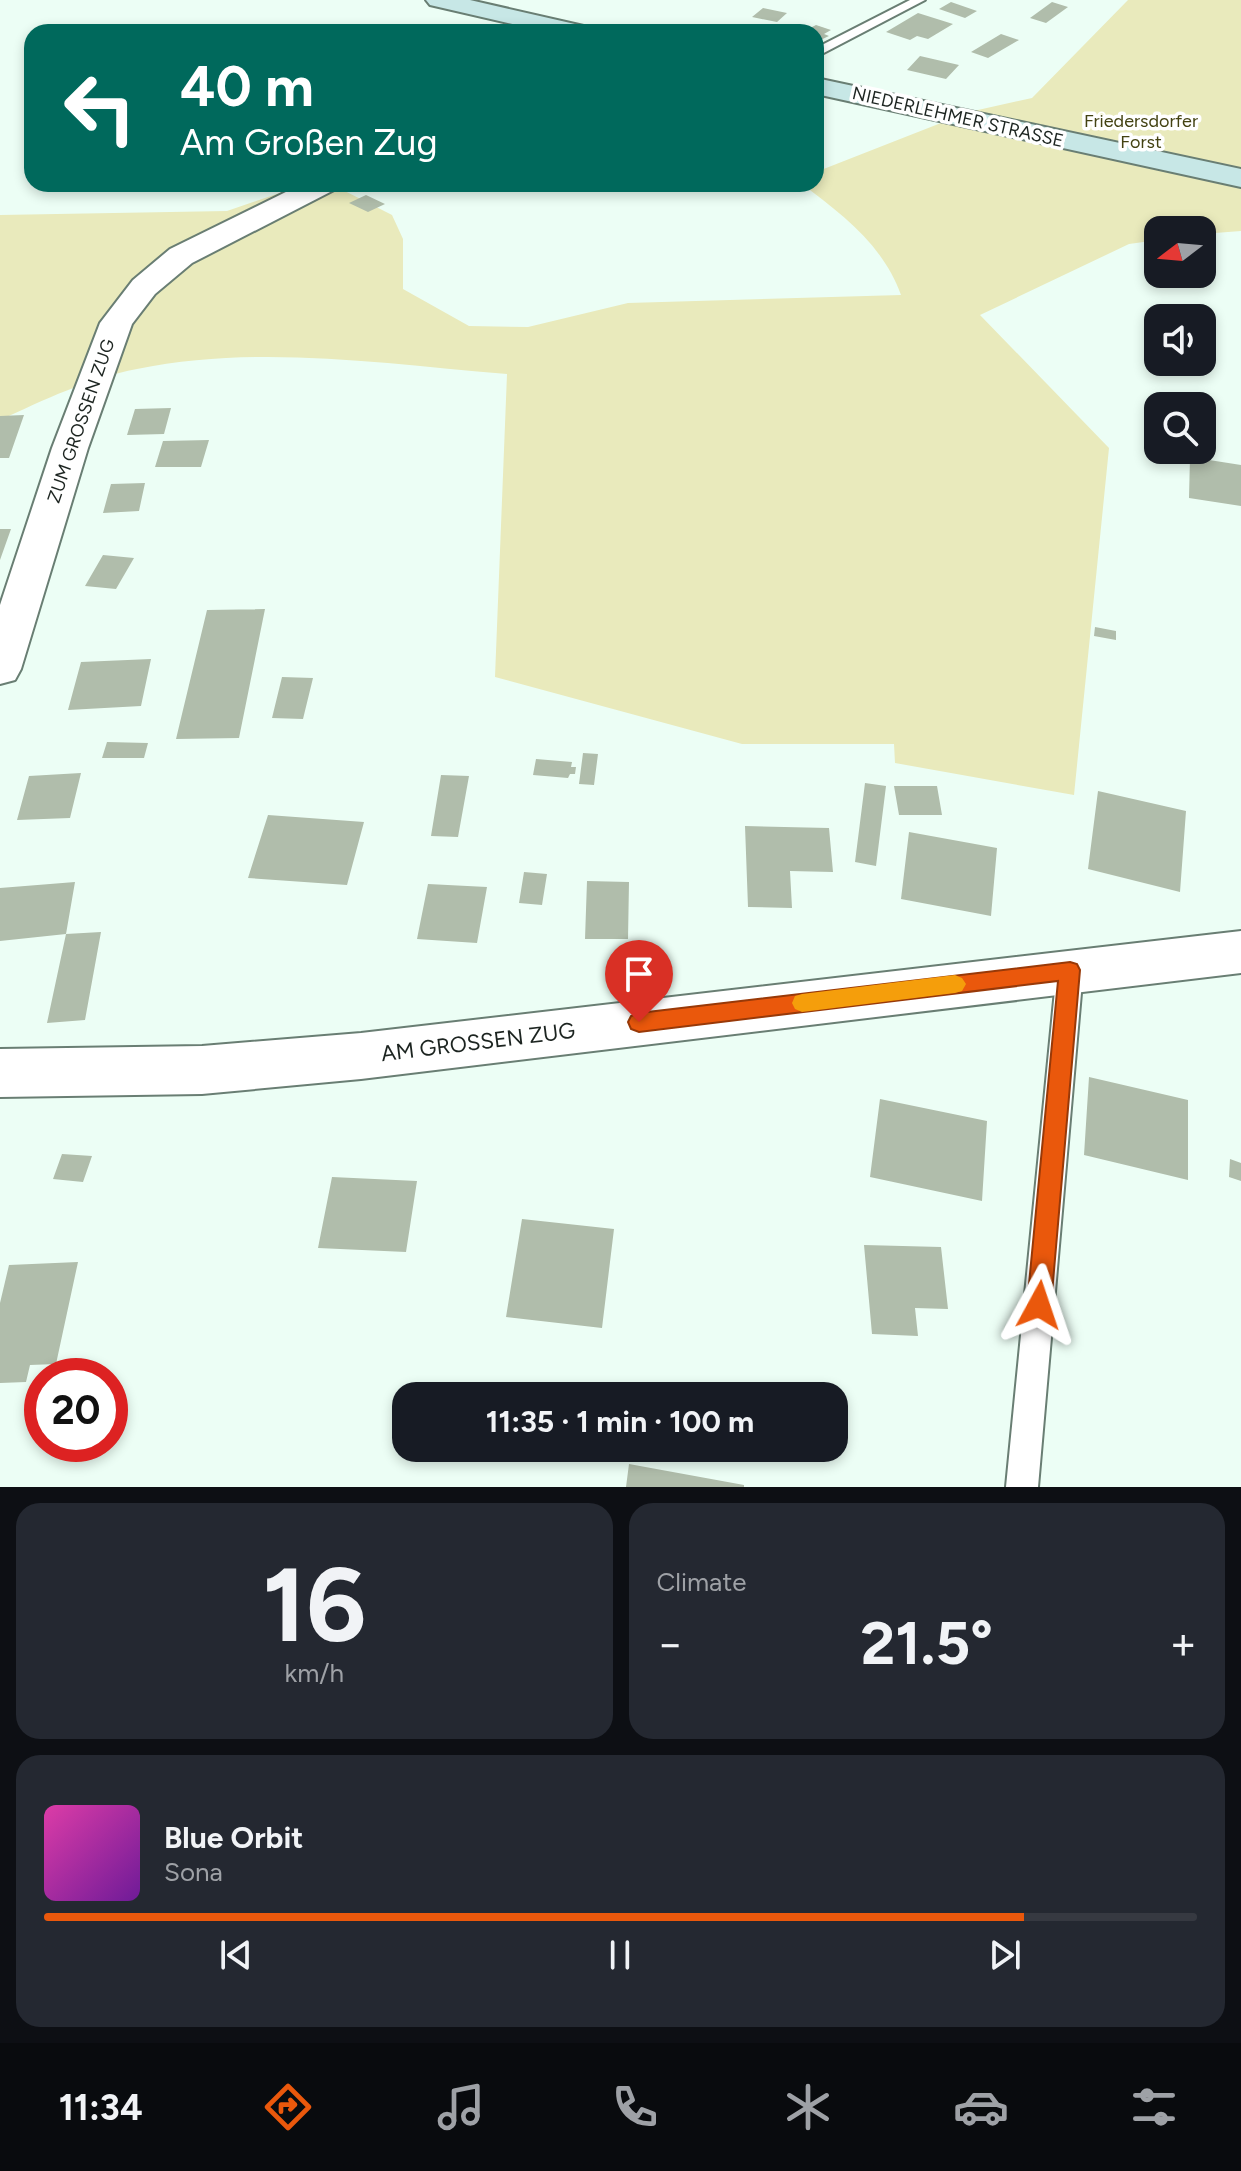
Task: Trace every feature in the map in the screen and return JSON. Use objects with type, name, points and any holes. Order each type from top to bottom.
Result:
[{"type":"main road","points":[[438,0],[544,24]]},
{"type":"main road","name":"NIEDERLEHMER STRASSE","points":[[824,88],[1241,178]]},
{"type":"street","name":"ZUM GROSSEN ZUG","points":[[0,669],[70,448],[116,323],[144,287],[181,256],[308,192]]},
{"type":"street","name":"AM GROSSEN ZUG","points":[[0,1073],[202,1070],[361,1056],[1241,952]]},
{"type":"lane","points":[[824,49],[919,0]]},
{"type":"lane","points":[[1022,1487],[1070,970]]},
{"type":"green space","name":"Friedersdorfer Forst","points":[[1128,0],[1241,0],[1241,231],[1216,233],[1216,216],[1144,216],[1144,242],[1129,244],[980,315],[1109,448],[1074,795],[895,763],[894,744],[742,744],[495,677],[507,374],[322,358],[229,358],[183,362],[102,378],[0,420],[0,215],[227,211],[283,192],[347,192],[392,215],[403,239],[403,289],[469,326],[528,327],[628,303],[901,295],[873,246],[812,192],[824,192],[824,169],[969,112],[1032,98]]},
{"type":"building","points":[[951,2],[977,11],[965,18],[939,9]]},
{"type":"building","points":[[1052,2],[1068,7],[1046,23],[1030,18]]},
{"type":"building","points":[[763,8],[787,13],[777,22],[752,17]]},
{"type":"building","points":[[918,13],[953,24],[928,39],[917,36],[910,40],[886,32]]},
{"type":"building","points":[[1001,34],[1019,40],[988,58],[971,52]]},
{"type":"building","points":[[920,56],[959,65],[946,79],[907,70]]},
{"type":"building","points":[[366,195],[385,204],[368,212],[349,203]]},
{"type":"building","points":[[171,408],[164,434],[127,435],[135,409]]},
{"type":"building","points":[[24,415],[9,458],[0,458],[0,416]]},
{"type":"building","points":[[209,440],[201,467],[155,467],[163,441]]},
{"type":"building","points":[[1216,461],[1241,465],[1241,506],[1189,498],[1190,464],[1216,464]]},
{"type":"building","points":[[145,483],[139,511],[103,513],[111,484]]},
{"type":"building","points":[[0,529],[11,529],[0,560]]},
{"type":"building","points":[[103,555],[134,558],[116,589],[85,586]]},
{"type":"building","points":[[265,609],[239,738],[176,739],[207,610]]},
{"type":"building","points":[[1095,627],[1116,631],[1116,640],[1094,636]]},
{"type":"building","points":[[151,659],[141,706],[68,710],[81,662]]},
{"type":"building","points":[[282,677],[313,678],[303,719],[272,718]]},
{"type":"building","points":[[107,742],[148,743],[144,758],[102,758]]},
{"type":"building","points":[[583,753],[598,754],[594,785],[579,784]]},
{"type":"building","points":[[536,759],[572,762],[571,767],[576,767],[575,774],[570,774],[568,778],[533,775]]},
{"type":"building","points":[[81,773],[70,818],[17,820],[29,776]]},
{"type":"building","points":[[441,775],[469,776],[458,837],[431,836]]},
{"type":"building","points":[[865,783],[886,786],[876,866],[855,862]]},
{"type":"building","points":[[894,786],[937,786],[942,815],[899,815]]},
{"type":"building","points":[[1098,791],[1186,811],[1180,892],[1088,869]]},
{"type":"building","points":[[268,815],[364,822],[347,885],[248,878]]},
{"type":"building","points":[[745,826],[829,828],[833,872],[790,871],[792,908],[748,907]]},
{"type":"building","points":[[909,832],[997,848],[991,916],[901,899]]},
{"type":"building","points":[[524,872],[547,874],[542,905],[519,903]]},
{"type":"building","points":[[587,881],[629,882],[628,939],[585,939]]},
{"type":"building","points":[[75,882],[66,934],[0,941],[0,888]]},
{"type":"building","points":[[428,884],[487,887],[477,943],[417,939]]},
{"type":"building","points":[[101,932],[85,1020],[47,1023],[66,934]]},
{"type":"building","points":[[1089,1077],[1188,1100],[1188,1180],[1084,1155]]},
{"type":"building","points":[[880,1099],[987,1121],[982,1201],[870,1177]]},
{"type":"building","points":[[62,1154],[92,1156],[83,1182],[53,1179]]},
{"type":"building","points":[[1230,1159],[1241,1163],[1241,1181],[1229,1177]]},
{"type":"building","points":[[332,1177],[417,1181],[406,1252],[318,1248]]},
{"type":"building","points":[[522,1219],[614,1229],[602,1328],[506,1317]]},
{"type":"building","points":[[864,1245],[941,1247],[948,1309],[915,1308],[918,1336],[872,1334]]},
{"type":"building","points":[[78,1262],[57,1358],[24,1358],[24,1382],[0,1383],[0,1303],[9,1265]]},
{"type":"building","points":[[629,1464],[744,1485],[744,1487],[626,1487]]},
{"type":"slow traffic","points":[[802,1003],[955,984]]},
{"type":"route","points":[[639,1022],[1070,970],[1039,1305]]}]
